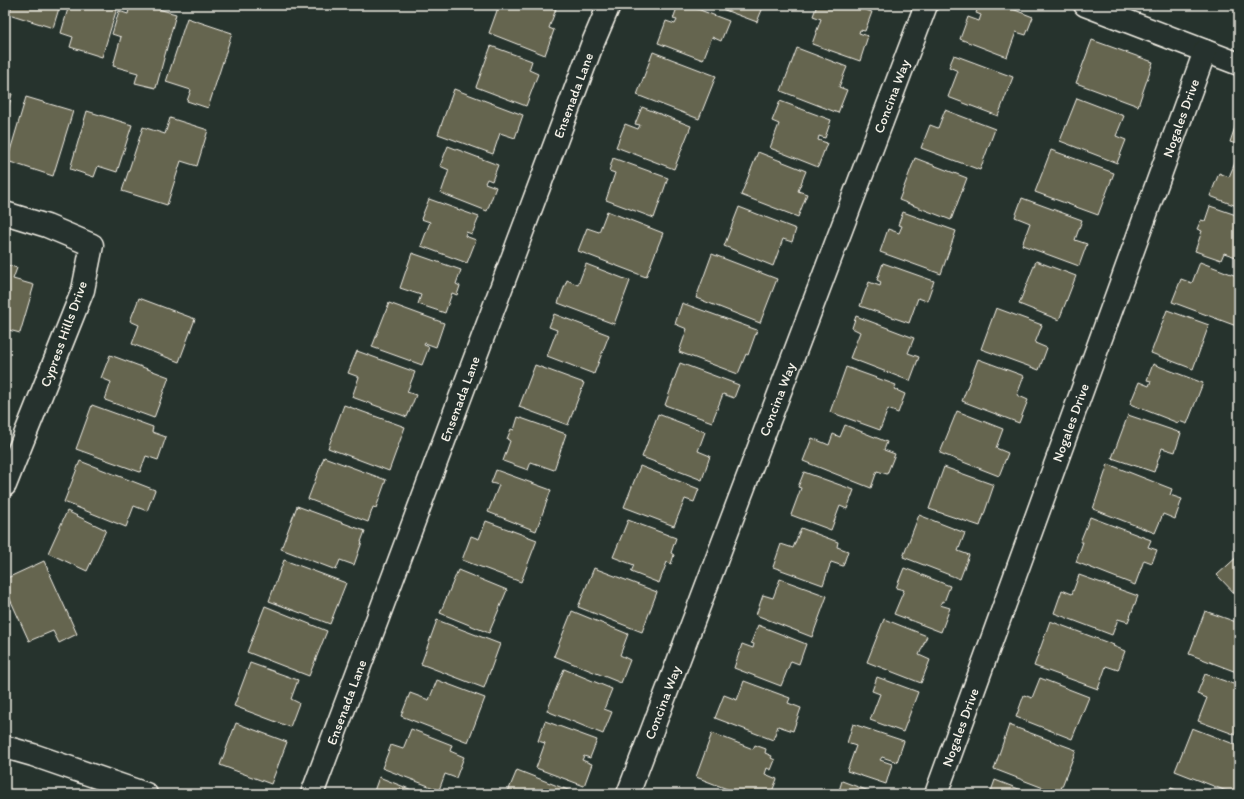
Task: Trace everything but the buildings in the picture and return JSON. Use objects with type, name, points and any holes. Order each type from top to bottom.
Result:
[{"type":"street","name":"Ensenada Lane","points":[[312,794],[584,68],[609,5]]},
{"type":"street","name":"Concina Way","points":[[628,794],[926,5]]},
{"type":"street","points":[[1085,5],[1239,64]]},
{"type":"street","name":"Nogales Drive","points":[[936,794],[1205,51]]},
{"type":"street","name":"Cypress Hills Drive","points":[[5,214],[47,226],[92,244],[82,290],[5,485]]},
{"type":"street","points":[[5,747],[33,754],[146,794]]}]
